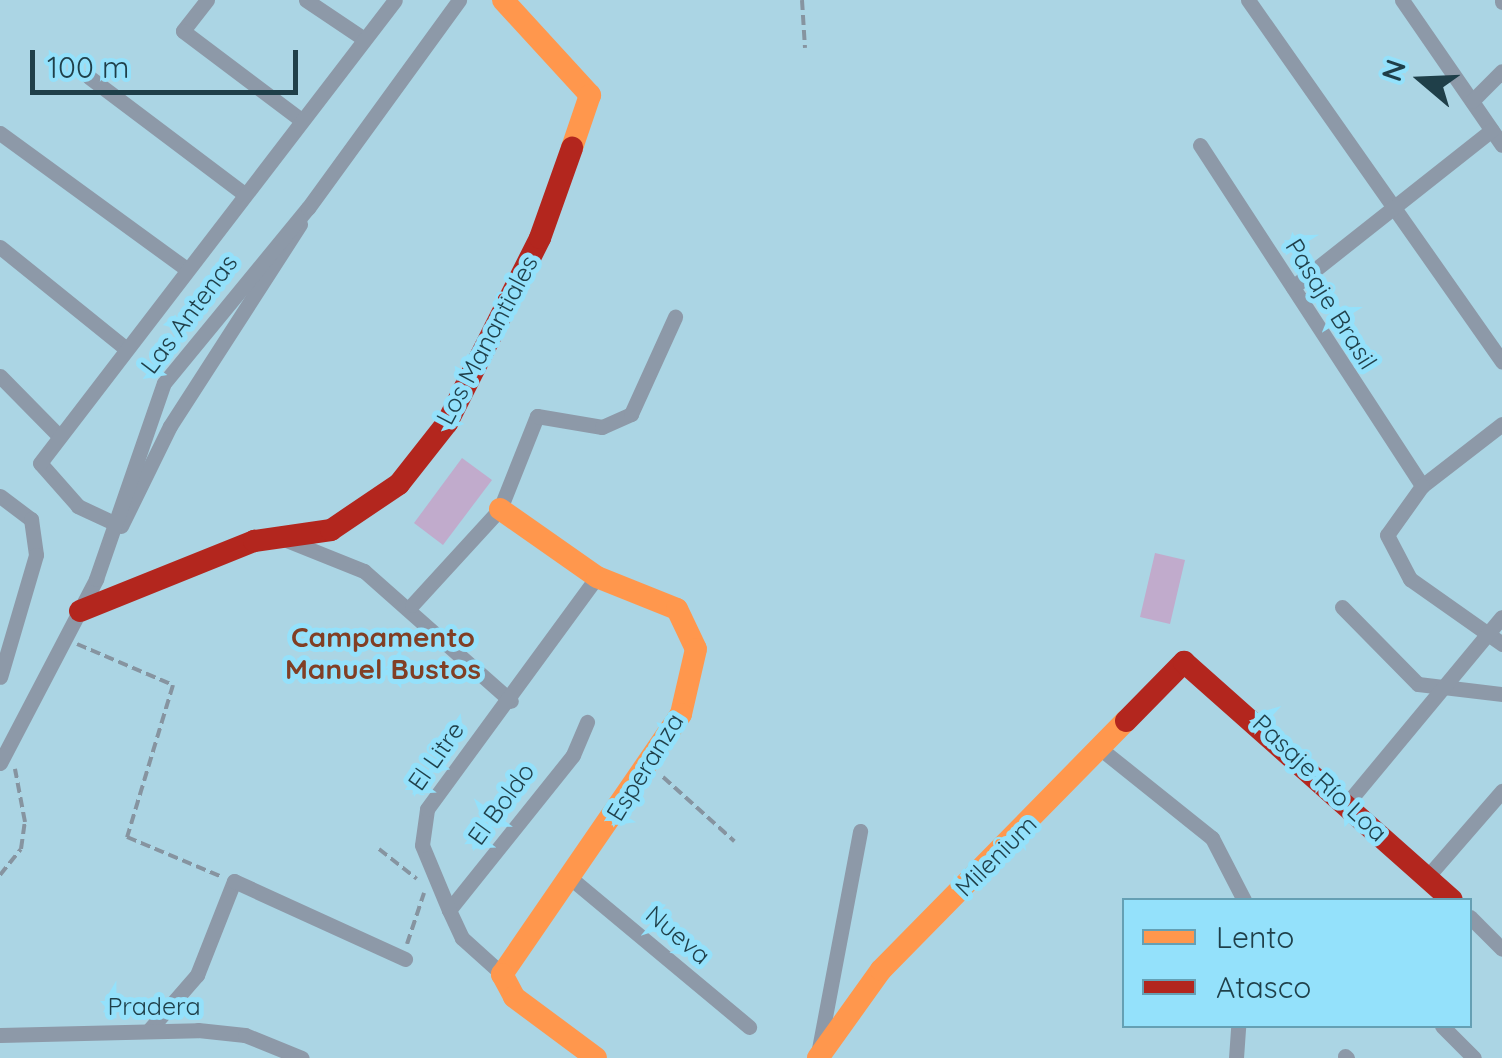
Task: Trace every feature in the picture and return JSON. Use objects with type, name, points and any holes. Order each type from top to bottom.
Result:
[{"type":"street","points":[[207,0],[183,31],[301,120]]},
{"type":"street","points":[[306,0],[364,40]]},
{"type":"street","points":[[114,523],[78,506],[40,463],[56,433],[395,0]]},
{"type":"street","name":"Las Antenas","points":[[96,579],[164,383],[308,208],[459,0]]},
{"type":"street","name":"Los Manantiales","points":[[80,611],[254,541],[284,540],[330,530],[399,484],[447,422],[540,238],[590,94],[503,0]]},
{"type":"street","points":[[1248,0],[1392,216],[1502,362]]},
{"type":"street","points":[[1402,0],[1502,146]]},
{"type":"street","points":[[1472,102],[1502,71]]},
{"type":"street","points":[[89,77],[244,194]]},
{"type":"street","points":[[1293,288],[1392,216],[1492,130]]},
{"type":"street","points":[[0,133],[186,268]]},
{"type":"street","name":"Pasaje Brasil","points":[[1200,144],[1422,486]]},
{"type":"street","name":"Las Antenas","points":[[0,764],[170,426],[286,256],[308,208]]},
{"type":"street","points":[[0,247],[124,347]]},
{"type":"street","points":[[412,605],[500,509],[537,416],[602,428],[631,414],[675,317]]},
{"type":"street","points":[[0,376],[56,433]]},
{"type":"street","points":[[1496,640],[1446,612],[1389,550],[1391,522],[1422,486],[1502,424]]},
{"type":"street","points":[[0,496],[32,519],[36,554],[0,677]]},
{"type":"street","name":"Esperanza","points":[[500,509],[597,577],[653,595],[691,627],[693,680],[649,764],[574,880],[502,974]]},
{"type":"street","points":[[284,540],[364,570],[412,605],[510,700]]},
{"type":"street","name":"El Litre","points":[[502,974],[462,938],[449,910],[422,845],[428,809],[597,577]]},
{"type":"street","points":[[1342,607],[1402,672],[1445,688],[1502,694]]},
{"type":"street","points":[[1348,802],[1445,688],[1496,640],[1502,617]]},
{"type":"street","name":"Milenium","points":[[818,1058],[881,970],[1102,750],[1184,662]]},
{"type":"street","name":"Pasaje Río Loa","points":[[1184,662],[1348,802],[1450,898]]},
{"type":"street","name":"El Boldo","points":[[449,910],[573,755],[587,722]]},
{"type":"street","points":[[1102,750],[1212,838],[1243,898]]},
{"type":"street","points":[[1428,876],[1496,811],[1502,792]]},
{"type":"street","points":[[818,1058],[860,830]]},
{"type":"street","name":"Nueva","points":[[574,880],[749,1027]]},
{"type":"street","points":[[150,1029],[197,975],[234,881],[404,959]]},
{"type":"street","points":[[1472,919],[1502,949]]},
{"type":"street","points":[[502,974],[514,997],[596,1058]]},
{"type":"street","points":[[1236,1058],[1238,1028]]},
{"type":"street","points":[[1444,1028],[1474,1058]]},
{"type":"street","name":"Pradera","points":[[0,1035],[150,1029],[245,1035],[302,1058]]},
{"type":"path","points":[[802,0],[805,48]]},
{"type":"path","points":[[65,636],[173,685],[127,837],[234,881]]},
{"type":"path","points":[[0,875],[21,849],[25,822],[6,750]]},
{"type":"path","points":[[649,764],[734,841]]},
{"type":"path","points":[[379,849],[429,888],[449,910]]},
{"type":"path","points":[[404,959],[414,906],[429,888]]},
{"type":"shaded area","points":[[462,458],[492,480],[443,545],[414,523]]},
{"type":"shaded area","points":[[1155,553],[1185,560],[1170,624],[1140,617]]},
{"type":"traffic: slow","points":[[503,0],[590,95],[572,148]]},
{"type":"traffic: slow","points":[[500,509],[597,577],[677,609],[696,649],[681,714],[502,974],[514,997],[596,1058]]},
{"type":"traffic: slow","points":[[818,1058],[881,970],[1126,721]]},
{"type":"traffic: jam","points":[[80,611],[254,541],[331,530],[399,484],[447,423],[540,238],[572,148]]},
{"type":"traffic: jam","points":[[1126,721],[1184,662],[1450,898]]},
{"type":"district","name":"Campamento Manuel Bustos","points":[[383,653]]}]
